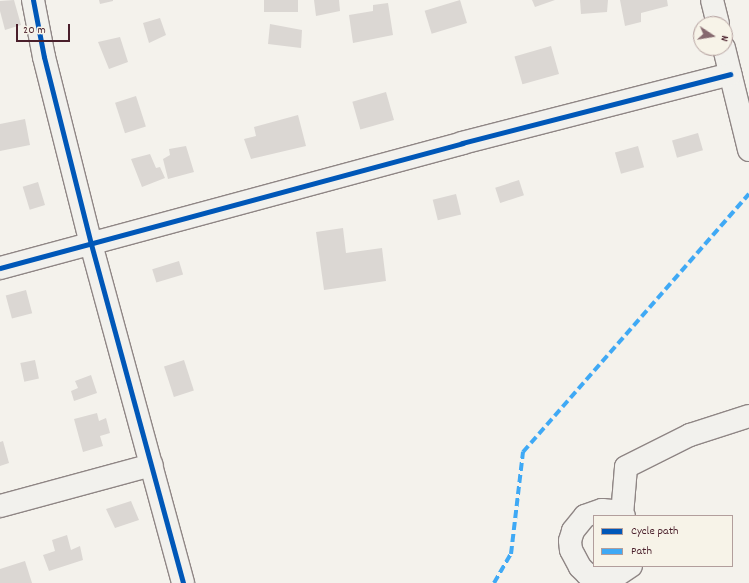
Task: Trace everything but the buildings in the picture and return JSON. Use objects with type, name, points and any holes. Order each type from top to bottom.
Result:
[{"type":"street","points":[[33,0],[44,57],[91,244],[183,583]]},
{"type":"street","points":[[712,0],[716,16]]},
{"type":"street","points":[[726,56],[749,150]]},
{"type":"street","points":[[0,268],[462,143],[730,74]]},
{"type":"street","points":[[630,567],[616,576],[607,578],[588,574],[580,567],[571,550],[570,541],[573,531],[585,516],[602,510],[612,511],[623,515],[626,467],[690,435],[749,416]]},
{"type":"street","points":[[0,506],[152,465]]},
{"type":"marked path","points":[[494,583],[511,554],[523,452],[749,194]]},
{"type":"cycle path","points":[[33,0],[44,57],[91,244],[183,583]]},
{"type":"cycle path","points":[[0,268],[462,143],[730,74]]}]
